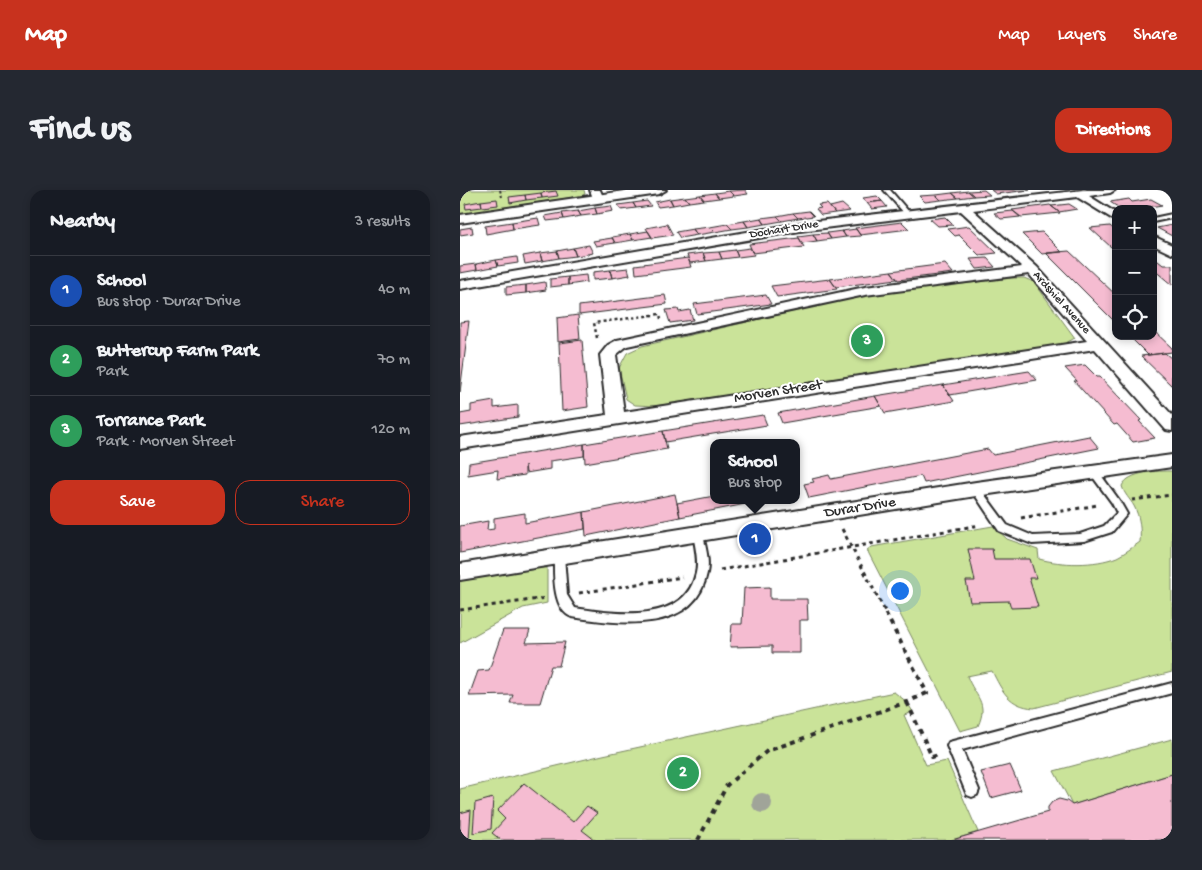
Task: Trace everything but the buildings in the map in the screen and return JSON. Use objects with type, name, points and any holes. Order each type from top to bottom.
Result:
[{"type":"street","points":[[460,219],[596,194],[658,190]]},
{"type":"street","name":"Dochart Drive","points":[[460,285],[800,227],[1110,190]]},
{"type":"street","points":[[1080,194],[1112,215]]},
{"type":"street","name":"Ardshiel Avenue","points":[[964,207],[1032,270],[1172,426]]},
{"type":"street","points":[[1157,242],[1172,250]]},
{"type":"street","points":[[616,418],[608,355],[613,348],[622,343],[865,291],[1032,270]]},
{"type":"street","name":"Morven Street","points":[[460,442],[1097,344]]},
{"type":"street","name":"Durar Drive","points":[[460,572],[976,489],[1172,461]]},
{"type":"lane","points":[[887,190],[907,214]]},
{"type":"lane","points":[[1157,219],[1172,216]]},
{"type":"lane","points":[[976,489],[997,522],[1003,528],[1032,540],[1080,538],[1108,528],[1122,514],[1116,502],[1095,473]]},
{"type":"lane","points":[[559,556],[561,596],[572,612],[601,617],[635,618],[664,616],[683,605],[695,591],[702,574],[702,554],[698,534]]},
{"type":"lane","points":[[972,790],[954,746],[1172,688]]},
{"type":"path","points":[[460,610],[702,574],[997,522],[1116,502],[1172,495]]},
{"type":"path","points":[[698,840],[727,786],[767,751],[927,693],[833,512]]},
{"type":"path","points":[[906,702],[932,758],[954,746]]},
{"type":"green space","points":[[460,190],[584,190],[585,194],[460,214]]},
{"type":"green space","points":[[1024,278],[1034,282],[1075,338],[1064,344],[655,406],[635,405],[626,399],[619,368],[627,353],[642,346],[861,296]]},
{"type":"green space","points":[[1172,471],[1172,672],[1034,708],[1025,707],[1012,701],[999,685],[992,671],[967,676],[980,700],[982,711],[978,726],[960,731],[867,550],[871,547],[993,526],[1007,539],[1038,550],[1039,559],[1078,564],[1108,560],[1117,557],[1140,542],[1138,515],[1122,486],[1131,477],[1137,475]]},
{"type":"green space","points":[[547,567],[547,603],[523,608],[460,643],[460,581]]},
{"type":"green space","points":[[894,692],[907,702],[913,712],[904,715],[926,765],[947,761],[978,832],[952,840],[460,840],[460,789],[603,755]]},
{"type":"green space","points":[[1172,739],[1172,774],[1072,805],[1054,771]]},
{"type":"place","name":"Torrance Park","points":[[867,341]]},
{"type":"place","name":"School","points":[[755,539]]},
{"type":"place","name":"Buttercup Farm Park","points":[[683,773]]}]
